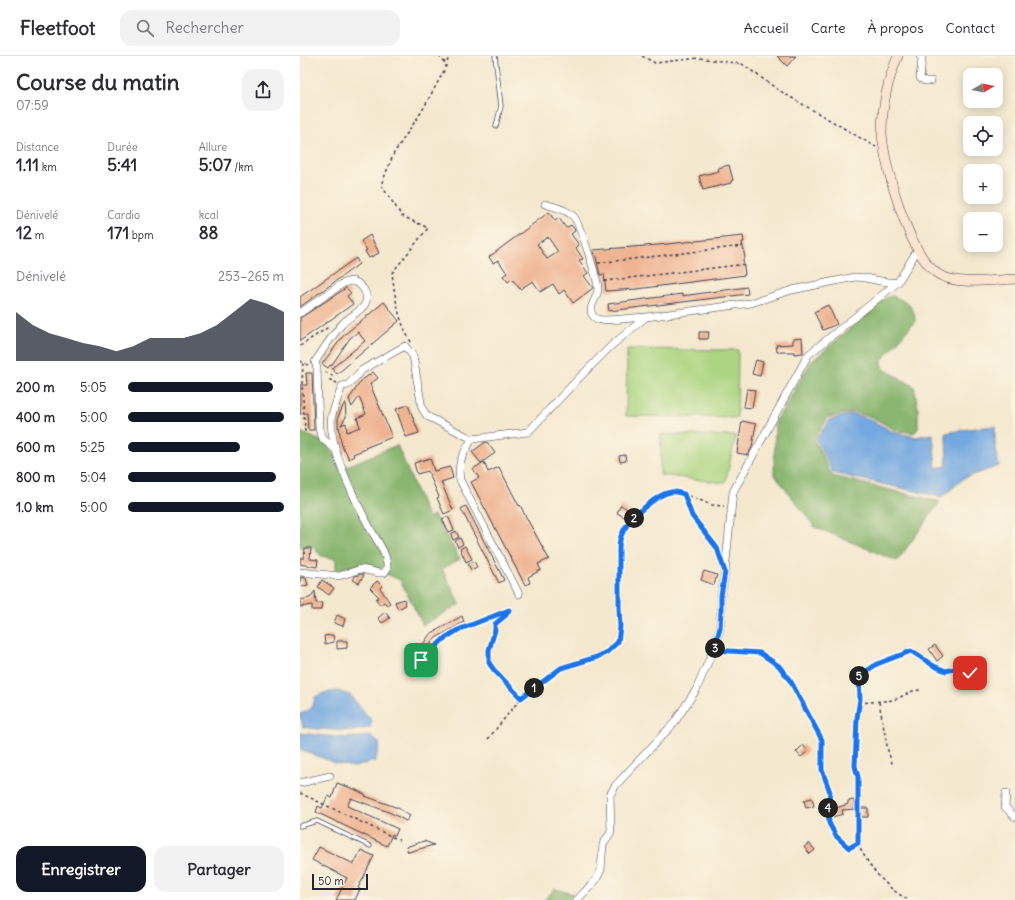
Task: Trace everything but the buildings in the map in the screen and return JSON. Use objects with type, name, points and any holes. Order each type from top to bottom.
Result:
[{"type":"street","points":[[898,56],[892,69],[883,110],[882,132],[885,152],[897,202],[918,249],[926,263],[938,274],[952,280],[967,281],[1015,279]]},
{"type":"street","points":[[920,56],[922,58],[920,78],[925,81],[931,81]]},
{"type":"street","points":[[545,204],[564,210],[574,216],[579,226],[598,288],[597,295],[590,310],[593,316],[597,319],[606,320],[646,316],[751,303],[792,290],[856,277],[865,277],[887,283],[898,282]]},
{"type":"street","points":[[577,900],[596,880],[601,870],[603,844],[611,832],[610,795],[615,786],[674,723],[696,690],[714,650],[720,628],[721,596],[725,572],[733,492],[808,355],[898,282],[918,249]]},
{"type":"street","points":[[300,313],[342,284],[349,281],[357,283],[364,289],[367,296],[365,304],[333,335],[315,362],[317,368],[319,429],[323,439],[336,449]]},
{"type":"street","points":[[300,572],[339,576],[361,569],[384,573],[387,569],[386,558],[356,503],[336,449],[332,430],[332,416],[342,386],[348,385],[362,370],[405,346],[413,356],[422,408],[427,416],[472,439],[528,432],[600,358],[646,316]]},
{"type":"street","points":[[472,439],[461,458],[458,470],[460,480],[519,594]]},
{"type":"street","points":[[300,783],[330,776]]},
{"type":"street","points":[[1006,793],[1004,807],[1015,817]]},
{"type":"lane","points":[[495,56],[501,106],[496,126]]},
{"type":"lane","points":[[300,826],[317,821],[370,846]]},
{"type":"path","points":[[439,56],[446,64]]},
{"type":"path","points":[[412,343],[405,332],[396,307],[392,273],[428,228],[402,216],[381,185],[394,153],[422,111],[449,56]]},
{"type":"path","points":[[642,56],[655,63],[699,58],[742,64],[780,91],[885,152]]},
{"type":"path","points":[[591,264],[743,246]]},
{"type":"path","points":[[596,281],[747,264]]},
{"type":"path","points":[[300,346],[335,324],[345,322]]},
{"type":"path","points":[[303,363],[302,383],[305,432]]},
{"type":"path","points":[[488,739],[521,698],[561,668],[597,657],[607,652],[618,642],[620,627],[619,541],[628,524],[651,502],[662,494],[673,491],[722,507],[732,506]]},
{"type":"path","points":[[684,494],[692,516],[717,548],[725,572]]},
{"type":"path","points":[[410,675],[421,660],[445,638],[458,630],[509,610],[506,615],[495,624],[495,630],[489,650],[489,663],[521,698]]},
{"type":"path","points":[[714,650],[760,653],[779,666],[791,682],[822,740],[822,770],[830,792],[828,807],[829,823],[836,836],[849,848],[858,843]]},
{"type":"path","points":[[909,900],[891,888],[879,877],[867,861],[858,843],[858,777],[855,766],[859,676],[877,664],[911,651],[934,666],[946,671],[965,666],[973,675]]},
{"type":"path","points":[[859,703],[894,700],[914,691],[920,690]]},
{"type":"path","points":[[879,702],[888,751],[893,766]]},
{"type":"path","points":[[300,793],[399,840]]},
{"type":"green space","points":[[893,296],[909,305],[915,316],[915,321],[882,360],[882,368],[914,386],[918,408],[918,429],[914,433],[895,430],[872,417],[853,412],[829,417],[814,439],[832,476],[940,502],[897,561],[815,527],[774,474],[775,423],[811,362],[887,297]]},
{"type":"green space","points":[[627,349],[738,350],[737,418],[626,416]]},
{"type":"green space","points":[[300,432],[326,443],[340,469],[397,445],[428,518],[434,515],[460,559],[442,569],[460,604],[423,625],[400,580],[367,565],[336,570],[336,559],[321,556],[312,546],[300,547]]},
{"type":"green space","points":[[661,434],[736,436],[725,483],[660,475]]},
{"type":"green space","points":[[555,889],[576,895],[571,900],[544,900]]},
{"type":"water","points":[[852,414],[870,419],[893,432],[916,437],[933,434],[936,468],[947,466],[946,433],[995,426],[995,443],[999,466],[964,478],[942,497],[833,473],[816,439],[831,419]]},
{"type":"water","points":[[337,691],[350,695],[372,721],[370,728],[352,731],[303,727],[300,714],[311,708],[315,697],[324,693]]},
{"type":"water","points":[[300,733],[344,738],[370,736],[380,744],[375,761],[354,767],[335,763],[300,749]]},
{"type":"route","points":[[421,660],[445,638],[458,630],[502,611],[509,610],[506,615],[495,624],[495,630],[489,650],[489,663],[521,698],[561,668],[578,664],[607,652],[618,642],[620,627],[619,541],[622,533],[628,524],[651,502],[662,494],[673,491],[684,494],[692,516],[717,548],[725,572],[721,596],[720,628],[714,650],[760,653],[779,666],[791,682],[822,740],[822,770],[830,792],[828,807],[829,823],[836,836],[849,848],[858,843],[858,777],[855,766],[857,718],[860,699],[859,676],[877,664],[911,651],[934,666],[946,671],[965,666],[970,673]]}]
